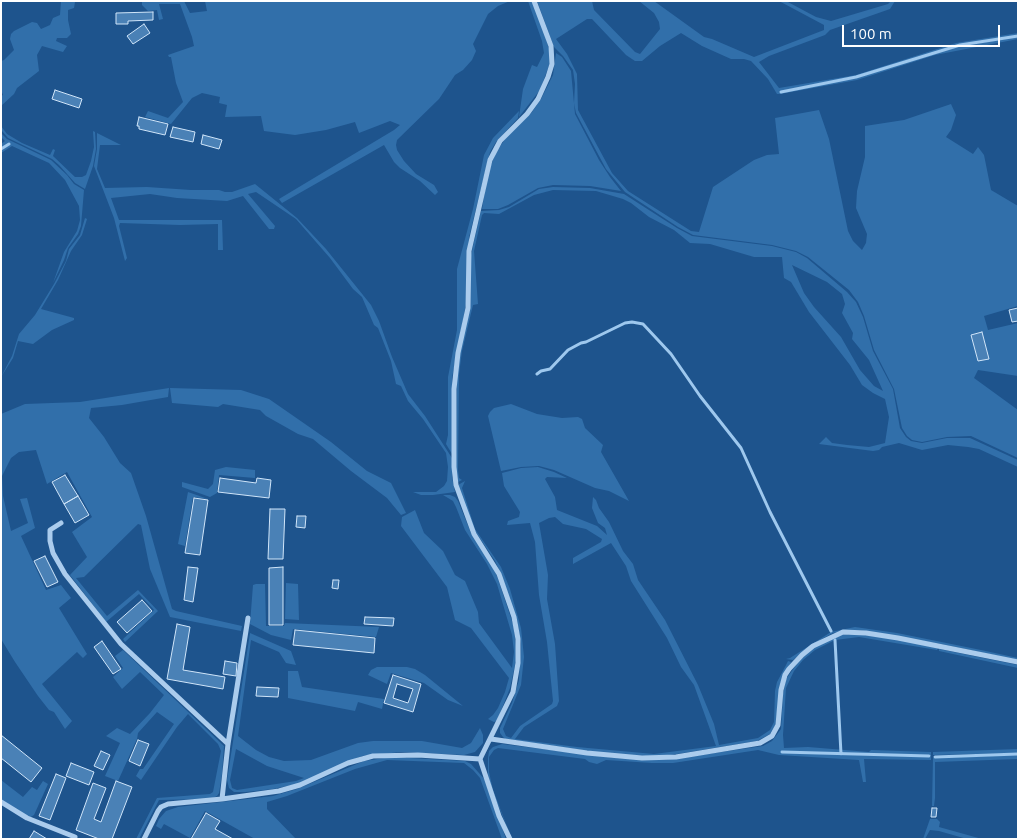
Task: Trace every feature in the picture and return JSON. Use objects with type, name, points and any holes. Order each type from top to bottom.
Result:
[{"type":"street","points":[[510,839],[497,809],[480,759],[513,692],[518,663],[518,639],[514,617],[502,580],[474,534],[456,485],[454,458],[455,372],[468,308],[469,251],[472,232],[482,200],[490,160],[500,141],[527,114],[538,99],[552,64],[551,46],[534,1]]},
{"type":"street","points":[[61,523],[50,530],[50,541],[53,553],[65,574],[120,644],[228,744]]},
{"type":"street","points":[[222,799],[228,744],[248,618]]},
{"type":"street","points":[[491,739],[586,753],[642,758],[676,757],[760,743],[772,736],[778,725],[781,690],[789,668],[813,646],[842,632],[866,633],[898,638],[1018,662]]},
{"type":"street","points":[[144,839],[158,810],[164,805],[289,789],[348,763],[374,756],[410,755],[480,759]]},
{"type":"street","points":[[1,802],[27,818],[75,837],[74,839]]},
{"type":"shaded area","points":[[61,1],[80,1],[75,2],[74,8],[68,10],[71,34],[67,38],[57,38],[56,41],[67,46],[63,52],[42,46],[37,55],[39,71],[17,88],[14,94],[1,106],[1,96],[3,95],[1,90],[1,61],[14,50],[10,39],[11,34],[32,22],[37,23],[41,29],[50,25],[53,18],[60,15]]},
{"type":"shaded area","points":[[142,1],[184,1],[190,13],[207,11],[205,1],[510,1],[498,6],[488,14],[473,44],[476,51],[472,60],[463,70],[455,75],[439,99],[397,140],[397,150],[404,161],[416,174],[434,185],[438,192],[435,195],[420,181],[400,168],[384,145],[282,203],[279,199],[400,125],[390,121],[359,133],[355,122],[326,130],[295,135],[264,131],[261,116],[225,117],[227,105],[219,103],[220,97],[202,93],[192,98],[171,124],[145,117],[148,111],[168,118],[183,102],[176,83],[171,57],[168,55],[194,46],[180,4],[159,4],[163,19],[159,20],[157,10],[148,11],[142,5]]},
{"type":"shaded area","points":[[528,1],[532,1],[545,35],[550,63],[540,90],[519,117],[523,89],[532,65],[537,67],[544,53],[542,41]]},
{"type":"shaded area","points":[[537,1],[592,1],[594,10],[635,52],[640,54],[660,29],[659,22],[654,13],[639,1],[654,1],[704,37],[754,57],[824,30],[824,25],[779,1],[786,1],[816,17],[831,21],[895,1],[890,9],[830,30],[825,35],[769,56],[759,62],[779,88],[856,75],[956,43],[1018,33],[1018,35],[1000,39],[959,45],[856,76],[781,91],[856,78],[960,46],[1018,37],[1018,39],[935,55],[857,80],[780,94],[777,94],[768,79],[751,61],[731,59],[702,46],[681,33],[660,46],[642,61],[635,61],[626,55],[592,19],[587,19],[556,39],[567,54],[577,74],[578,110],[612,173],[628,191],[691,231],[699,232],[713,187],[754,160],[767,155],[779,154],[775,118],[819,110],[829,139],[848,231],[853,241],[862,250],[866,243],[867,234],[856,208],[857,191],[865,157],[865,126],[904,120],[951,104],[956,115],[951,130],[946,137],[973,154],[978,147],[984,155],[991,190],[1018,206],[1018,306],[984,316],[988,330],[1018,323],[1018,376],[978,370],[974,378],[1018,410],[1018,458],[971,436],[947,437],[922,442],[912,440],[907,436],[902,428],[894,389],[874,350],[858,302],[849,290],[808,257],[796,251],[772,245],[693,235],[625,192],[606,169],[576,113],[573,70],[554,47]]},
{"type":"shaded area","points":[[556,53],[562,57],[571,71],[575,114],[599,160],[621,191],[590,186],[553,185],[538,188],[498,209],[482,209],[488,173],[496,152],[508,135],[532,112],[541,99],[553,75]]},
{"type":"shaded area","points":[[519,111],[518,118],[496,142],[490,152],[469,237],[466,304],[452,378],[452,454],[446,444],[448,435],[448,377],[457,330],[457,269],[473,209],[484,155],[493,138]]},
{"type":"shaded area","points":[[1,126],[7,134],[22,143],[50,155],[53,149],[55,150],[53,156],[75,177],[86,175],[94,147],[93,131],[95,132],[96,149],[93,166],[85,189],[75,183],[52,159],[8,138],[2,131]]},
{"type":"shaded area","points":[[1,133],[7,139],[51,160],[74,184],[84,190],[81,226],[68,248],[53,283],[64,252],[77,231],[80,220],[79,206],[65,180],[49,163],[12,146],[1,153],[1,150],[9,145],[1,148],[1,144],[5,141],[1,137]]},
{"type":"shaded area","points":[[97,133],[121,145],[100,145],[97,169],[105,188],[147,187],[232,192],[255,184],[297,218],[326,249],[371,305],[408,394],[425,416],[452,458],[452,477],[455,492],[421,495],[413,492],[436,492],[444,486],[447,481],[448,467],[446,453],[408,401],[401,386],[396,384],[391,361],[378,328],[374,325],[362,297],[353,289],[330,258],[296,219],[256,192],[248,194],[275,226],[274,229],[269,229],[243,196],[227,201],[177,198],[150,194],[111,198],[119,220],[222,220],[223,250],[218,250],[218,224],[120,223],[119,226],[127,258],[125,261],[114,218],[94,166]]},
{"type":"shaded area","points":[[553,187],[590,188],[624,194],[692,236],[772,246],[796,252],[807,258],[856,302],[863,317],[873,351],[893,389],[900,428],[906,437],[911,441],[922,443],[947,438],[970,438],[1018,460],[1018,467],[979,449],[968,447],[948,445],[922,450],[899,443],[873,451],[819,444],[826,437],[832,443],[847,445],[869,447],[885,443],[889,417],[885,399],[862,385],[850,365],[809,312],[791,282],[784,278],[782,257],[754,257],[710,244],[690,243],[674,230],[649,217],[623,199],[596,191],[553,190],[534,195],[499,214],[484,213],[482,215],[474,251],[478,304],[473,305],[462,351],[459,374],[458,470],[459,478],[462,480],[458,482],[456,469],[457,373],[470,308],[471,255],[481,211],[499,210],[509,207],[539,189]],"holes":[[[792,265],[827,282],[842,294],[845,304],[842,313],[853,333],[852,339],[869,360],[883,391],[874,386],[860,370],[841,337],[814,307],[804,293]]]},
{"type":"shaded area","points":[[85,218],[87,219],[82,235],[71,251],[58,280],[41,309],[74,318],[74,320],[52,330],[33,344],[18,341],[13,358],[1,377],[12,356],[19,334],[35,315],[54,284],[66,261],[69,249],[80,235]]},
{"type":"shaded area","points":[[169,388],[168,397],[91,408],[89,418],[104,437],[120,463],[131,473],[146,516],[172,609],[242,626],[241,631],[170,617],[150,569],[141,525],[138,524],[84,577],[76,578],[107,616],[138,590],[158,611],[125,642],[123,639],[154,610],[139,594],[106,622],[70,575],[87,557],[72,532],[92,517],[67,472],[47,484],[36,450],[19,452],[11,458],[2,476],[3,496],[11,531],[28,523],[20,499],[27,498],[35,528],[21,536],[46,590],[61,585],[71,598],[59,608],[87,654],[83,658],[77,652],[42,684],[72,721],[65,729],[54,712],[49,710],[38,696],[1,639],[1,414],[25,404],[80,402]]},
{"type":"shaded area","points":[[170,388],[241,390],[269,399],[331,442],[367,471],[391,483],[406,513],[401,515],[387,498],[313,439],[298,434],[266,416],[260,410],[223,404],[218,407],[172,403]]},
{"type":"shaded area","points":[[511,404],[537,414],[562,418],[578,417],[582,419],[585,428],[603,445],[601,452],[629,501],[609,491],[595,488],[554,470],[539,466],[501,471],[488,416],[494,408]]},
{"type":"shaded area","points":[[226,467],[255,470],[255,478],[219,475],[217,493],[210,497],[182,487],[182,482],[208,489],[213,484],[215,470]]},
{"type":"shaded area","points":[[538,467],[567,478],[547,477],[545,479],[555,497],[557,510],[597,526],[607,535],[605,528],[598,523],[592,508],[593,497],[596,500],[623,551],[633,564],[638,580],[665,620],[698,685],[714,724],[719,745],[758,738],[770,730],[774,722],[777,682],[788,661],[791,662],[780,684],[776,724],[770,734],[757,741],[671,755],[646,756],[602,753],[505,739],[503,737],[500,733],[500,728],[512,703],[519,680],[521,644],[517,620],[501,574],[495,561],[473,528],[458,485],[465,481],[462,488],[475,529],[501,567],[510,589],[521,628],[524,657],[521,685],[503,729],[506,736],[511,738],[520,726],[552,704],[553,701],[547,642],[539,595],[535,542],[530,523],[507,525],[508,521],[519,517],[520,512],[504,486],[502,473],[521,468]],"holes":[[[555,517],[563,524],[586,529],[602,539],[601,542],[573,558],[573,564],[611,543],[626,566],[631,581],[667,638],[681,667],[694,685],[716,746],[654,754],[515,739],[524,727],[557,706],[559,701],[555,644],[547,599],[548,575],[539,523]]]},
{"type":"shaded area","points":[[188,492],[208,499],[193,497],[185,546],[178,544]]},
{"type":"shaded area","points":[[443,495],[455,497],[458,501],[471,533],[497,576],[514,627],[517,656],[510,688],[497,721],[494,722],[488,719],[498,708],[509,678],[471,628],[455,620],[447,587],[401,526],[402,517],[415,510],[424,533],[443,551],[455,575],[465,581],[478,612],[479,623],[512,668],[514,652],[512,635],[497,584],[487,564],[465,530],[453,501]]},
{"type":"shaded area","points":[[286,583],[298,584],[299,620],[285,619]]},
{"type":"shaded area","points":[[265,584],[266,626],[284,626],[285,623],[379,627],[376,637],[293,629],[291,640],[271,635],[250,624],[253,585]]},
{"type":"shaded area","points":[[855,627],[897,633],[981,650],[1018,658],[1018,660],[860,630],[845,630],[833,633],[816,642],[793,660],[786,659],[831,632]]},
{"type":"shaded area","points":[[250,633],[291,651],[296,665],[286,663],[279,652],[251,640],[238,736],[269,757],[284,761],[311,760],[358,743],[373,741],[422,741],[462,748],[471,743],[480,728],[483,735],[483,743],[475,752],[464,755],[401,752],[362,756],[302,783],[273,789],[234,792],[229,788],[227,780]],"holes":[[[236,749],[267,766],[304,778],[296,781],[237,790],[232,788],[230,780]]]},
{"type":"shaded area","points":[[856,634],[889,638],[938,648],[937,650],[859,637],[835,640],[815,650],[794,671],[786,688],[784,748],[808,747],[869,752],[871,750],[931,752],[931,756],[782,753],[931,757],[931,760],[864,759],[866,782],[863,782],[859,760],[779,755],[758,750],[673,763],[606,760],[597,764],[585,759],[498,748],[489,757],[489,772],[493,790],[512,839],[492,790],[488,775],[489,751],[493,747],[502,744],[616,758],[665,760],[763,746],[772,741],[781,729],[786,679],[799,661],[813,648],[841,635]]},
{"type":"shaded area","points":[[939,649],[1018,665],[1018,668],[939,651]]},
{"type":"shaded area","points":[[123,650],[224,746],[222,774],[217,796],[211,799],[159,800],[139,839],[136,839],[157,798],[210,794],[213,792],[221,751],[218,744],[188,714],[141,780],[136,776],[140,769],[143,769],[174,724],[157,712],[138,733],[118,781],[105,776],[120,743],[106,736],[117,728],[130,734],[164,695],[140,672],[122,689],[113,677],[123,668],[115,656]]},
{"type":"shaded area","points":[[377,667],[407,667],[415,669],[463,706],[448,700],[424,683],[391,673],[387,684],[368,675],[371,670]]},
{"type":"shaded area","points":[[288,671],[298,671],[302,687],[384,699],[382,709],[358,702],[355,711],[288,698]]},
{"type":"shaded area","points":[[1018,749],[1018,753],[933,755],[933,752]]},
{"type":"shaded area","points":[[1018,755],[1018,759],[935,762],[935,798],[934,806],[932,806],[933,758]]},
{"type":"shaded area","points":[[391,757],[465,761],[471,764],[486,781],[506,839],[502,839],[480,778],[464,763],[387,760],[355,769],[267,802],[267,809],[296,839],[255,839],[205,811],[190,838],[164,824],[161,829],[156,826],[166,811],[178,807],[273,796],[297,789],[364,761]]},
{"type":"shaded area","points":[[1,780],[23,797],[32,787],[37,790],[43,781],[48,784],[34,815],[29,818],[1,800]]},
{"type":"shaded area","points":[[930,819],[937,819],[940,822],[939,827],[982,839],[967,839],[930,830],[925,839],[923,839]]},
{"type":"building","points":[[153,12],[153,20],[128,21],[128,24],[116,24],[116,13]]},
{"type":"building","points":[[144,24],[150,33],[133,44],[127,36]]},
{"type":"building","points":[[55,90],[82,99],[79,108],[52,99]]},
{"type":"building","points":[[139,117],[168,124],[165,135],[139,129],[139,126],[137,126]]},
{"type":"building","points":[[173,127],[195,132],[193,142],[170,137]]},
{"type":"building","points":[[203,135],[222,140],[219,149],[201,144]]},
{"type":"building","points":[[1018,308],[1018,321],[1012,322],[1009,310]]},
{"type":"building","points":[[982,332],[989,359],[978,361],[971,335]]},
{"type":"building","points":[[65,475],[78,496],[64,504],[52,482]]},
{"type":"building","points":[[220,478],[256,483],[257,478],[271,480],[269,498],[218,492]]},
{"type":"building","points":[[78,496],[89,515],[75,523],[64,504]]},
{"type":"building","points":[[194,498],[208,500],[200,555],[185,553]]},
{"type":"building","points":[[270,509],[285,509],[283,559],[268,559]]},
{"type":"building","points":[[297,516],[306,516],[305,528],[296,527]]},
{"type":"building","points":[[45,556],[58,582],[47,587],[34,561]]},
{"type":"building","points":[[188,567],[198,568],[193,602],[184,600]]},
{"type":"building","points":[[283,567],[283,625],[269,625],[269,568]]},
{"type":"building","points":[[333,580],[339,580],[338,589],[332,588]]},
{"type":"building","points":[[142,600],[152,611],[127,633],[117,622]]},
{"type":"building","points":[[365,617],[394,618],[393,626],[364,624]]},
{"type":"building","points":[[177,624],[190,627],[183,670],[225,677],[223,689],[167,679]]},
{"type":"building","points":[[295,630],[375,638],[374,653],[293,645]]},
{"type":"building","points":[[102,641],[121,669],[113,674],[94,647]]},
{"type":"building","points":[[225,661],[237,663],[236,676],[223,674]]},
{"type":"building","points":[[393,675],[421,684],[413,712],[384,703]],"holes":[[[397,684],[413,689],[408,703],[393,698]]]},
{"type":"building","points":[[257,687],[279,688],[278,697],[256,696]]},
{"type":"building","points":[[1,735],[42,768],[31,782],[1,758]]},
{"type":"building","points":[[138,740],[149,744],[140,766],[129,761]]},
{"type":"building","points":[[101,751],[110,755],[103,770],[94,766]]},
{"type":"building","points":[[71,763],[94,772],[89,785],[66,776]]},
{"type":"building","points":[[56,774],[66,778],[50,820],[39,816]]},
{"type":"building","points":[[116,781],[132,787],[112,839],[99,839],[76,830],[93,783],[106,788],[94,819],[101,822]]},
{"type":"building","points":[[932,808],[937,808],[936,817],[931,817]]},
{"type":"building","points":[[206,813],[220,821],[215,829],[233,839],[191,839]]},
{"type":"building","points":[[34,831],[47,839],[29,839]]},
{"type":"waterway","points":[[781,92],[856,77],[960,45],[1018,36]]},
{"type":"waterway","points":[[1,149],[9,144]]},
{"type":"waterway","points":[[537,374],[550,369],[568,350],[581,343],[625,323],[643,324],[671,354],[700,396],[741,448],[770,512],[831,631]]},
{"type":"waterway","points":[[835,640],[841,754]]},
{"type":"waterway","points":[[782,752],[929,756]]},
{"type":"waterway","points":[[935,757],[1018,754]]}]
